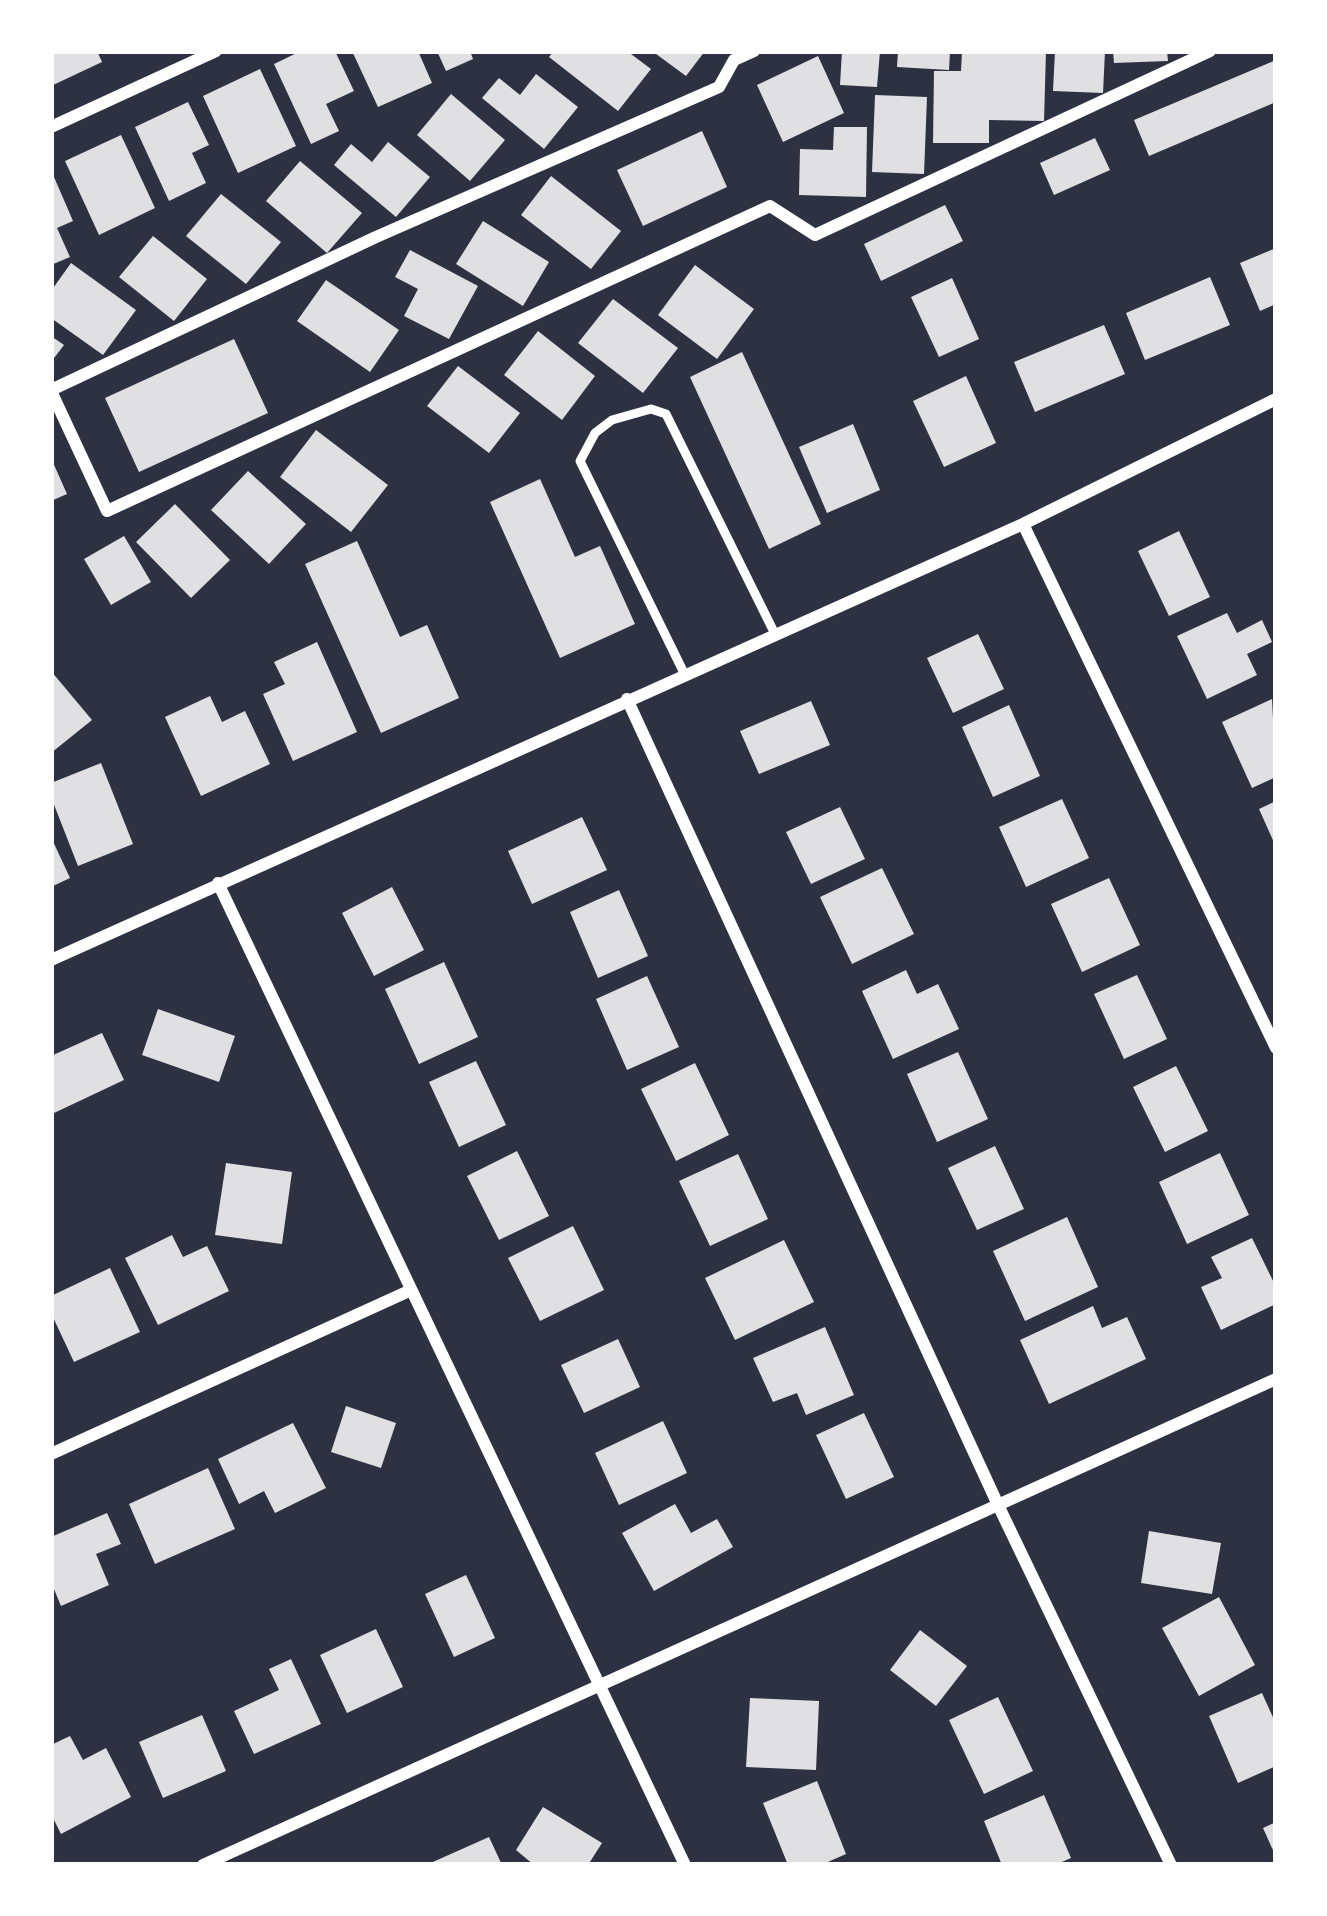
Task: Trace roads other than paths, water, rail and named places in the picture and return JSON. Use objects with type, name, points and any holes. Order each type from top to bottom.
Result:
[{"type":"street","points":[[51,127],[216,51]]},
{"type":"street","points":[[754,51],[734,60],[719,87],[376,237],[51,390],[107,512],[770,206],[815,235],[1210,51]]},
{"type":"street","points":[[51,960],[1023,524],[1276,398]]},
{"type":"street","points":[[1023,524],[1276,1048]]},
{"type":"street","points":[[627,698],[999,1507],[1172,1865]]},
{"type":"street","points":[[218,883],[685,1865]]},
{"type":"street","points":[[51,1454],[410,1291]]},
{"type":"street","points":[[202,1865],[1276,1379]]},
{"type":"lane","points":[[684,673],[580,461],[595,433],[612,420],[650,410],[666,414],[774,632]]}]
